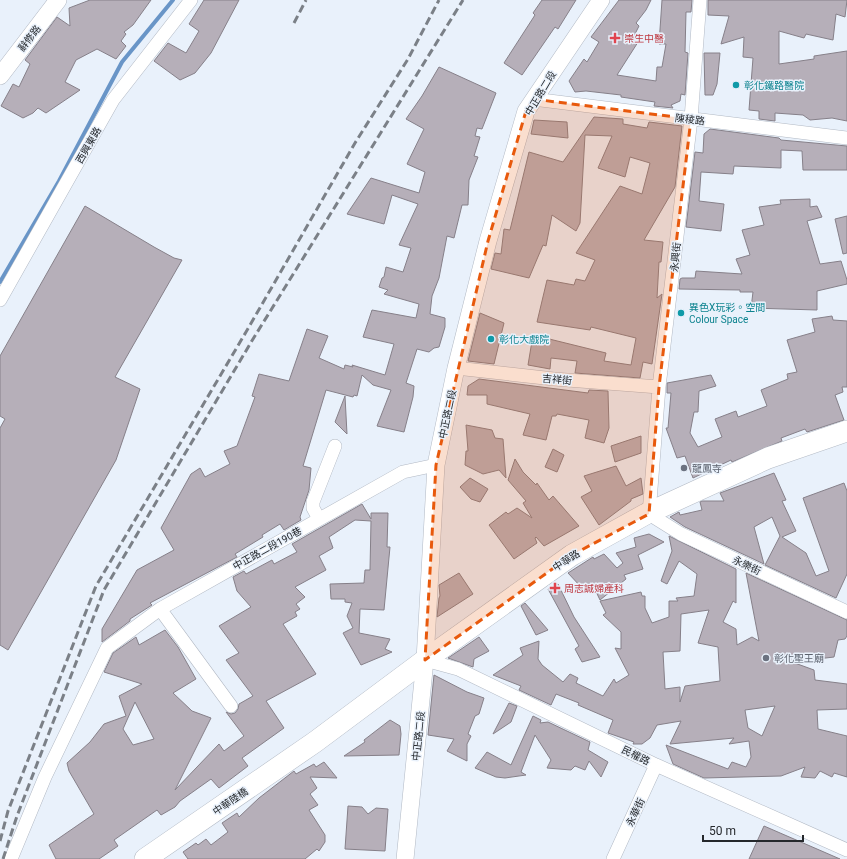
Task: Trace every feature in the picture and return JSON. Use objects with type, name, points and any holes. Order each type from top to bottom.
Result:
[{"type":"main road","name":"中華路","points":[[315,742],[425,660],[572,555],[649,514],[768,458],[847,431]]},
{"type":"main road","name":"中華陸橋","points":[[145,859],[315,742]]},
{"type":"street","name":"辭修路","points":[[0,76],[7,61],[58,0]]},
{"type":"street","name":"西興東路","points":[[0,300],[113,100],[191,0]]},
{"type":"street","name":"中正路二段","points":[[405,859],[425,660],[436,465],[456,368],[488,241],[526,111],[601,0]]},
{"type":"street","name":"永興街","points":[[649,514],[659,387],[692,119],[700,0]]},
{"type":"street","name":"陳稜路","points":[[533,99],[847,138]]},
{"type":"street","name":"吉祥街","points":[[456,368],[554,379],[659,387]]},
{"type":"street","points":[[319,519],[313,508],[313,502],[335,446]]},
{"type":"street","name":"中正路二段190巷","points":[[11,859],[46,777],[107,648],[160,610],[403,472],[436,465]]},
{"type":"street","name":"永樂街","points":[[649,514],[681,534],[847,612]]},
{"type":"street","points":[[160,610],[231,706]]},
{"type":"street","name":"民權路","points":[[425,660],[458,669],[656,765],[847,850]]},
{"type":"street","name":"永華街","points":[[613,859],[656,765]]},
{"type":"highlighted area","points":[[533,99],[691,119],[659,387],[649,514],[572,555],[425,660],[436,465],[488,241],[526,111]]},
{"type":"building","points":[[90,0],[151,0],[133,25],[124,32],[126,34],[121,41],[126,46],[116,59],[97,49],[76,60],[65,82],[80,90],[46,113],[38,108],[33,113],[23,118],[1,106],[13,84],[19,87],[30,64],[25,60],[57,17],[70,26],[69,8]]},
{"type":"building","points":[[204,0],[239,0],[211,53],[195,73],[180,80],[154,61],[168,43],[186,53],[199,31],[189,24]]},
{"type":"building","points":[[542,0],[576,0],[558,29],[555,27],[522,75],[504,63],[535,15],[533,13]]},
{"type":"building","points":[[619,0],[651,0],[646,10],[636,23],[639,26],[634,36],[640,39],[617,75],[656,81],[657,67],[662,67],[666,44],[659,44],[662,0],[692,0],[691,12],[686,12],[685,52],[688,53],[685,95],[681,94],[680,101],[671,105],[673,108],[654,106],[655,102],[621,97],[621,95],[586,91],[575,92],[569,81],[584,59],[587,62],[599,42],[591,37]]},
{"type":"building","points":[[708,0],[847,0],[845,17],[836,14],[833,40],[806,34],[804,38],[779,31],[779,64],[814,59],[814,56],[847,51],[847,121],[832,118],[810,120],[803,115],[775,113],[775,121],[759,119],[759,111],[749,110],[753,58],[743,57],[744,37],[721,44],[729,16],[708,15]]},
{"type":"building","points":[[704,53],[720,53],[717,84],[713,95],[705,95]]},
{"type":"building","points":[[439,67],[496,93],[482,129],[477,128],[475,136],[480,137],[474,156],[478,157],[469,180],[468,205],[462,205],[454,238],[447,236],[439,278],[432,296],[430,314],[445,318],[445,327],[439,347],[434,348],[429,352],[417,349],[406,383],[414,386],[413,397],[404,432],[377,426],[391,390],[373,385],[362,375],[357,396],[354,395],[353,397],[326,390],[303,466],[311,468],[309,490],[300,517],[301,520],[284,530],[280,524],[262,535],[263,537],[235,554],[237,557],[150,603],[152,605],[130,619],[130,621],[102,642],[102,629],[137,570],[174,550],[161,528],[191,474],[200,468],[205,477],[230,464],[224,451],[237,446],[255,397],[252,396],[259,374],[289,381],[307,329],[328,336],[319,358],[344,369],[345,365],[353,367],[352,365],[385,375],[394,344],[363,337],[372,310],[416,318],[419,304],[384,294],[388,290],[379,287],[382,278],[384,277],[386,267],[403,272],[411,248],[399,245],[418,204],[392,195],[384,224],[347,214],[371,178],[419,193],[425,172],[407,164],[424,129],[406,119]]},
{"type":"building","points":[[594,117],[623,119],[623,124],[647,128],[649,122],[682,126],[675,187],[644,240],[663,242],[661,262],[659,262],[657,298],[662,294],[652,364],[643,362],[640,378],[575,373],[577,361],[551,358],[550,369],[528,365],[533,335],[606,353],[604,361],[631,365],[636,338],[591,327],[590,330],[537,322],[547,280],[574,285],[576,279],[585,281],[595,260],[576,253],[620,186],[642,194],[650,163],[630,157],[625,177],[598,168],[612,136],[585,135],[580,223],[576,231],[552,215],[546,246],[543,245],[529,278],[491,269],[495,253],[501,254],[504,229],[510,230],[529,152],[563,162]]},
{"type":"building","points":[[534,120],[567,122],[568,138],[531,134]]},
{"type":"building","points":[[710,129],[779,138],[781,140],[847,146],[847,170],[803,170],[802,151],[781,150],[781,168],[734,166],[733,174],[701,172],[699,201],[724,204],[721,231],[686,227],[695,152],[703,153],[704,134]]},
{"type":"building","points":[[810,199],[810,207],[817,206],[822,217],[807,221],[820,264],[841,261],[847,280],[847,284],[817,291],[817,310],[751,308],[753,292],[740,292],[740,290],[679,289],[680,279],[695,278],[696,271],[742,274],[736,259],[750,255],[742,230],[764,225],[759,207],[781,204],[780,200]]},
{"type":"building","points":[[85,206],[154,247],[174,258],[182,260],[115,377],[140,389],[116,460],[8,650],[0,645],[0,428],[5,419],[0,416],[0,356]]},
{"type":"building","points":[[847,216],[847,253],[843,254],[835,219]]},
{"type":"building","points":[[480,313],[504,323],[494,364],[468,361]]},
{"type":"building","points":[[832,316],[833,320],[847,321],[847,387],[842,387],[843,392],[835,395],[844,420],[807,432],[805,429],[781,438],[782,441],[732,462],[731,460],[693,478],[685,456],[677,458],[666,428],[668,428],[671,393],[667,393],[667,383],[711,375],[716,386],[699,391],[698,412],[694,412],[690,433],[698,447],[722,437],[715,419],[736,411],[738,417],[767,406],[761,390],[788,379],[787,374],[797,372],[787,340],[815,332],[812,319]]},
{"type":"building","points":[[479,379],[588,393],[589,390],[608,391],[609,428],[604,443],[585,438],[589,420],[557,414],[556,416],[552,416],[546,440],[523,435],[530,414],[487,404],[487,395],[467,395],[468,386]]},
{"type":"building","points":[[345,396],[347,434],[335,422]]},
{"type":"building","points":[[466,425],[492,430],[495,438],[503,439],[506,478],[499,470],[483,474],[465,465],[466,451],[468,451]]},
{"type":"building","points":[[641,436],[641,453],[615,462],[611,446]]},
{"type":"building","points":[[553,449],[564,455],[557,472],[545,467]]},
{"type":"building","points":[[515,459],[523,472],[536,485],[537,483],[549,500],[553,496],[579,526],[544,546],[536,537],[537,543],[514,559],[489,525],[506,512],[508,514],[517,508],[532,518],[523,503],[526,501],[508,480]]},
{"type":"building","points":[[616,466],[626,486],[641,478],[643,494],[631,499],[631,501],[599,525],[581,497],[592,491],[584,476]]},
{"type":"building","points":[[774,473],[786,500],[782,501],[796,531],[782,537],[806,553],[816,576],[829,571],[803,498],[844,483],[847,491],[847,574],[836,598],[765,565],[780,536],[772,517],[754,527],[764,564],[685,527],[670,517],[679,512],[680,515],[702,510],[700,502],[702,501],[724,501],[720,493]]},
{"type":"building","points":[[470,478],[488,489],[480,502],[471,499],[460,487]]},
{"type":"building","points":[[362,504],[371,519],[371,513],[388,513],[387,547],[390,547],[384,610],[360,609],[359,633],[390,639],[385,649],[392,652],[361,665],[343,633],[353,628],[347,616],[352,603],[345,602],[345,599],[331,599],[330,584],[364,583],[365,570],[370,570],[371,521],[355,520],[329,537],[333,548],[319,556],[326,570],[295,587],[305,597],[296,604],[300,609],[295,612],[297,616],[283,624],[316,674],[266,701],[284,728],[242,758],[248,766],[219,788],[211,779],[180,801],[175,807],[161,815],[157,810],[114,840],[118,846],[99,859],[56,859],[49,845],[94,814],[69,771],[67,763],[90,742],[104,724],[126,716],[119,696],[142,684],[104,672],[113,653],[136,637],[139,645],[165,630],[178,647],[196,679],[173,693],[192,711],[211,718],[175,790],[219,744],[224,751],[244,736],[226,712],[231,714],[235,713],[239,704],[253,696],[226,660],[239,653],[219,626],[251,607],[237,591],[233,577],[244,571],[246,574],[272,560],[274,564],[297,552],[292,544]],"holes":[[[135,702],[154,739],[133,745],[123,729]]]},
{"type":"building","points":[[649,534],[664,542],[638,555],[643,569],[624,575],[626,579],[600,600],[592,583],[581,587],[568,573],[593,557],[594,559],[604,554],[617,568],[623,563],[616,553],[636,547],[634,538]]},
{"type":"building","points":[[669,536],[736,569],[736,603],[733,601],[723,622],[736,629],[737,645],[752,637],[759,641],[746,573],[847,620],[847,636],[845,639],[838,640],[834,657],[792,662],[814,670],[815,680],[847,684],[847,709],[817,710],[818,729],[847,736],[847,777],[834,773],[832,777],[820,771],[815,778],[801,777],[805,767],[781,776],[704,778],[673,764],[666,745],[728,769],[732,762],[746,767],[751,757],[749,741],[729,744],[734,738],[670,744],[681,721],[657,725],[650,738],[642,744],[633,744],[634,742],[608,733],[613,720],[578,705],[579,703],[556,694],[551,705],[519,690],[521,686],[493,675],[523,655],[520,648],[539,641],[538,659],[542,665],[563,682],[570,674],[578,678],[576,683],[603,696],[614,679],[616,683],[629,675],[615,648],[621,649],[621,632],[603,615],[606,613],[600,601],[641,592],[642,596],[645,596],[645,608],[652,623],[669,617],[669,601],[678,601],[676,598],[694,596],[697,574],[679,561],[667,584],[661,581],[672,551]],"holes":[[[709,610],[698,643],[718,647],[720,681],[685,686],[680,702],[680,687],[665,689],[663,652],[680,651],[681,614]],[[775,706],[762,736],[748,728],[745,710]]]},
{"type":"building","points":[[459,573],[473,594],[437,617],[440,596],[439,585]]},
{"type":"building","points":[[558,584],[574,617],[600,657],[582,662],[575,649],[579,646],[548,589]]},
{"type":"building","points":[[525,603],[548,630],[536,635],[521,606]]},
{"type":"building","points":[[479,637],[489,651],[474,659],[473,667],[448,658]]},
{"type":"building","points":[[434,675],[467,692],[484,698],[479,714],[475,716],[468,734],[471,736],[467,744],[467,761],[447,751],[454,739],[428,735]]},
{"type":"building","points":[[509,703],[517,706],[511,722],[493,734]]},
{"type":"building","points":[[533,716],[541,720],[540,723],[548,722],[590,742],[588,750],[608,762],[601,777],[589,761],[585,770],[575,766],[571,770],[547,768],[551,760],[535,735],[521,772],[526,775],[505,778],[496,777],[475,768],[487,752],[511,765]]},
{"type":"building","points":[[390,720],[400,726],[401,734],[399,755],[344,756],[365,742],[364,740]]},
{"type":"building","points":[[324,762],[337,778],[310,777],[317,788],[310,794],[318,805],[309,810],[325,835],[325,842],[319,851],[317,849],[305,859],[188,859],[183,852],[196,843],[198,845],[206,839],[211,845],[228,832],[222,823],[237,813],[239,817],[259,798],[294,771],[296,774],[314,764],[316,767]]},
{"type":"building","points":[[348,806],[362,807],[368,814],[376,808],[388,809],[385,851],[345,849]]},
{"type":"building","points":[[764,826],[840,859],[749,859]]},
{"type":"waterway","points":[[0,282],[59,181],[122,62],[173,0]]},
{"type":"railway","points":[[294,23],[306,0]]},
{"type":"railway","points":[[0,841],[8,811],[96,586],[246,332],[355,143],[408,59],[439,0]]},
{"type":"railway","points":[[3,859],[17,816],[104,590],[253,339],[463,0]]},
{"type":"place","name":"崇生中醫","points":[[615,38]]},
{"type":"place","name":"彰化鐵路醫院","points":[[736,85]]},
{"type":"place","name":"異色X玩彩。空間 Colour Space","points":[[681,313]]},
{"type":"place","name":"彰化大戲院","points":[[491,339]]},
{"type":"place","name":"龍鳳寺","points":[[684,468]]},
{"type":"place","name":"周志誠婦產科","points":[[555,588]]},
{"type":"place","name":"彰化聖王廟","points":[[766,658]]}]
